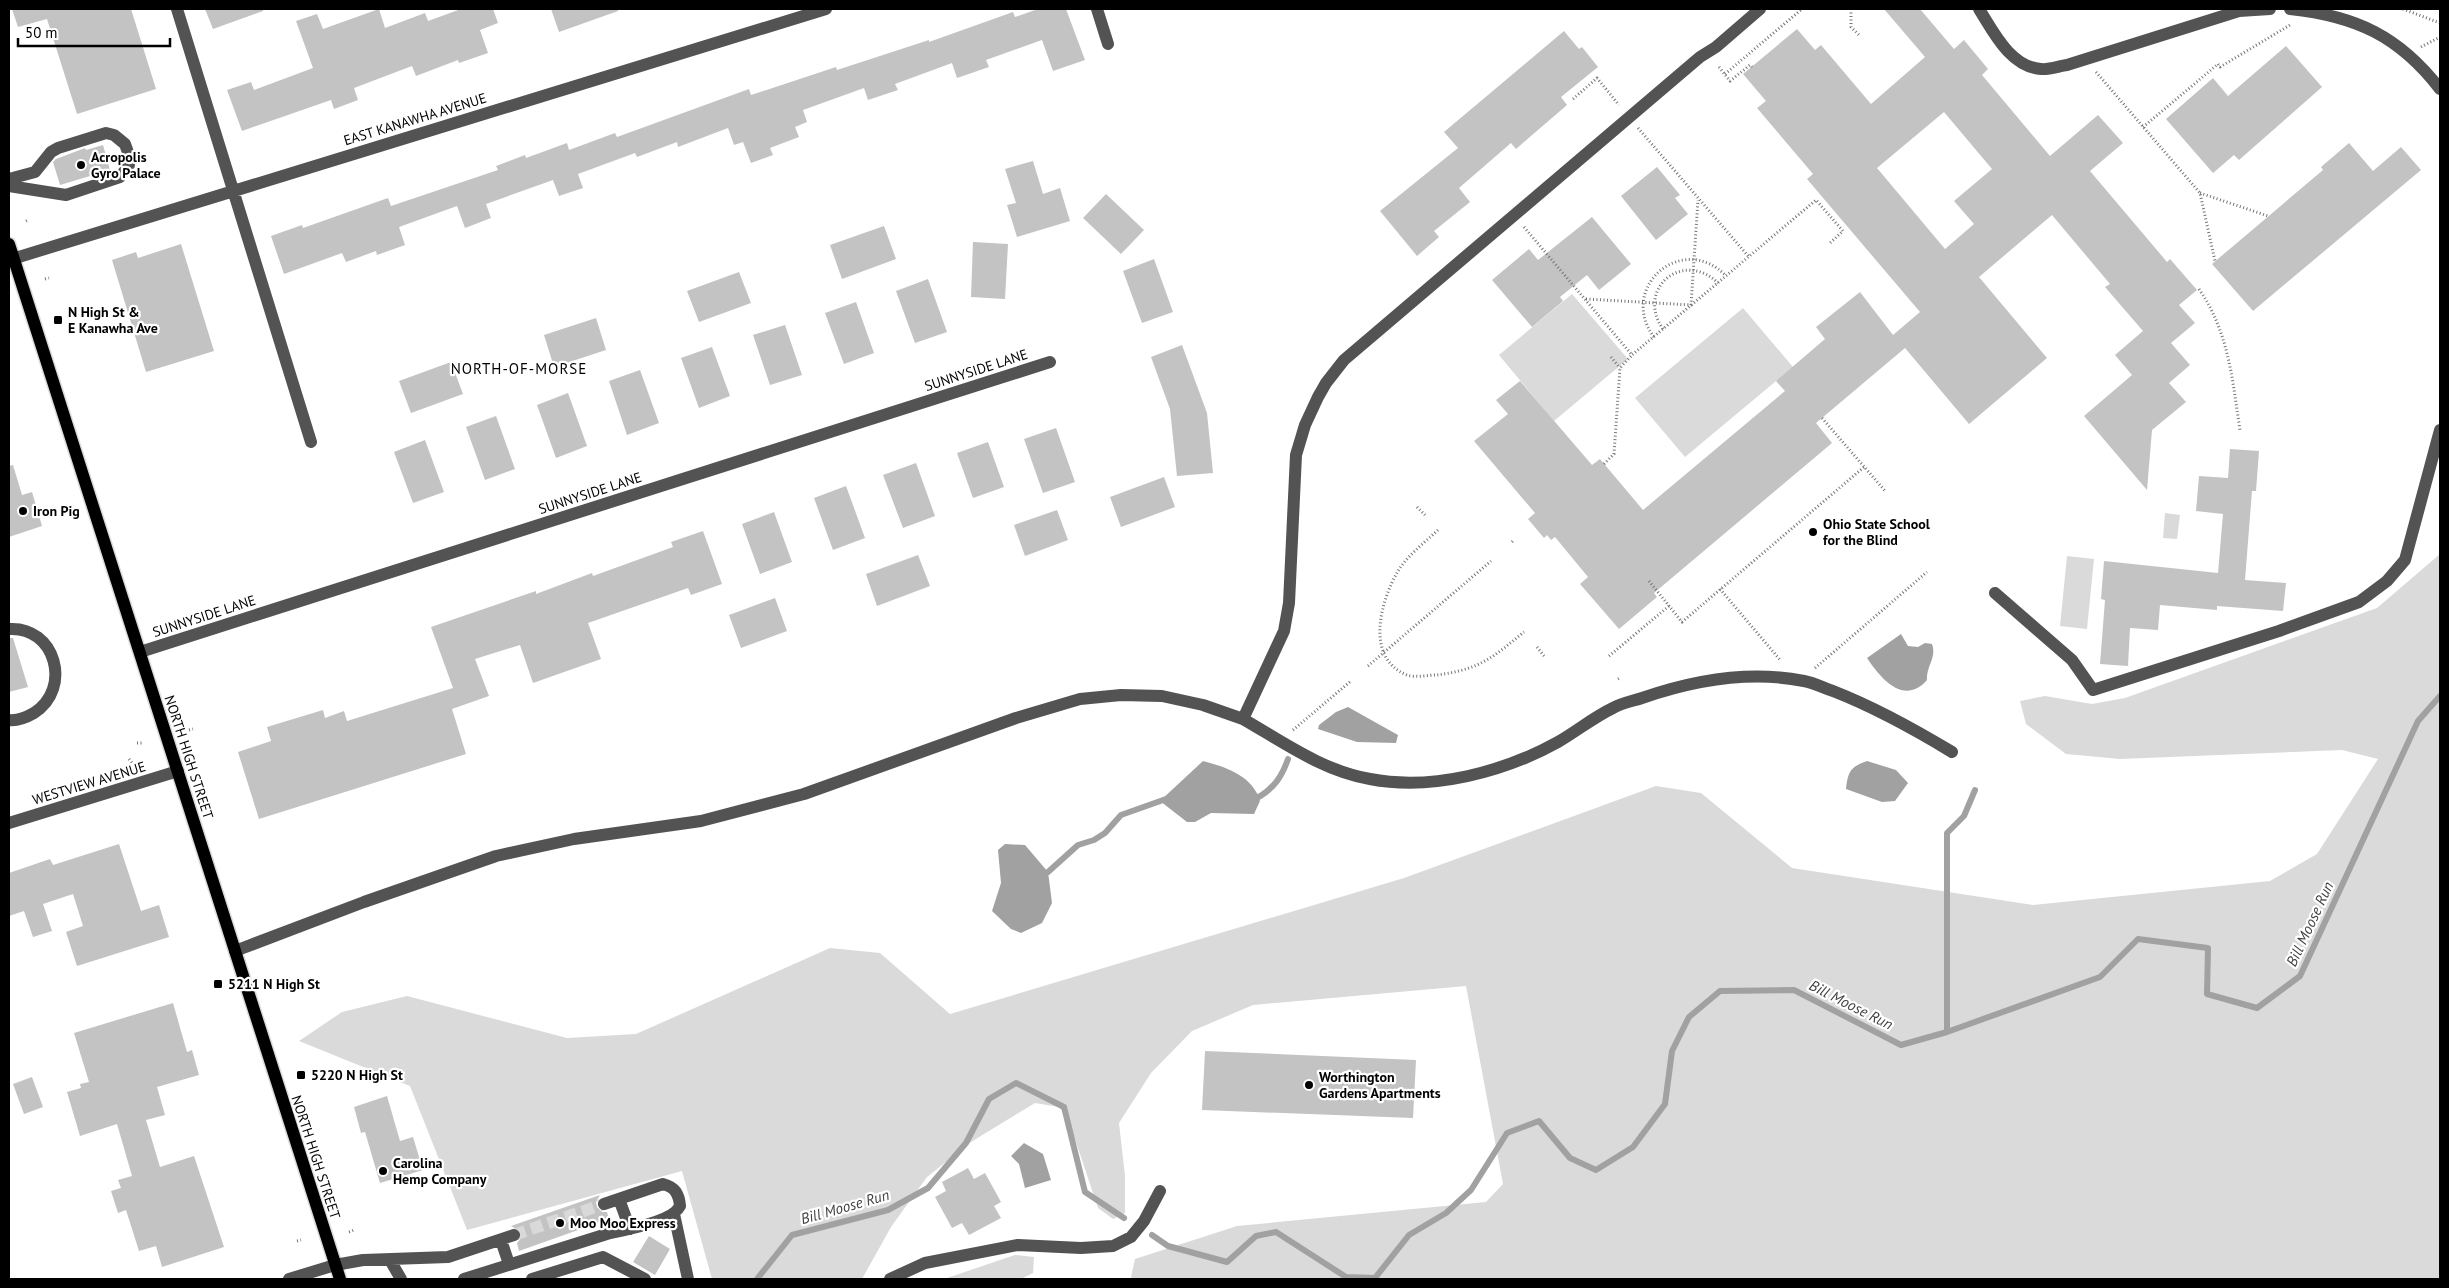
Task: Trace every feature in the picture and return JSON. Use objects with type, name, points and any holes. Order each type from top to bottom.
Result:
[{"type":"main road","name":"NORTH HIGH STREET","points":[[9,244],[11,259],[140,652],[340,1279]]},
{"type":"street","points":[[177,9],[311,442]]},
{"type":"street","name":"EAST KANAWHA AVENUE","points":[[11,259],[826,9]]},
{"type":"street","points":[[1097,9],[1108,44]]},
{"type":"street","points":[[1242,719],[1284,630],[1289,603],[1296,455],[1305,425],[1326,383],[1344,360],[1700,56],[1716,46],[1760,9]]},
{"type":"street","points":[[1978,9],[2005,49],[2024,63],[2040,70],[2068,65],[2239,10],[2270,9]]},
{"type":"street","points":[[2290,9],[2325,12],[2364,25],[2393,42],[2424,69],[2440,89]]},
{"type":"street","points":[[9,179],[34,172],[43,164],[51,152],[58,148],[106,133],[120,138],[129,151],[129,165],[120,177],[66,195],[9,186]]},
{"type":"street","name":"SUNNYSIDE LANE","points":[[140,652],[1050,362]]},
{"type":"street","points":[[1995,593],[2072,660],[2093,690],[2279,631],[2360,602],[2387,581],[2405,560],[2440,430]]},
{"type":"street","points":[[9,629],[29,632],[42,641],[53,659],[56,682],[51,696],[41,708],[28,716],[9,720]]},
{"type":"street","points":[[235,951],[364,902],[496,856],[574,839],[700,821],[804,794],[1016,718],[1080,699],[1121,695],[1162,696],[1203,705],[1242,719],[1325,766],[1370,780],[1421,783],[1464,776],[1518,761],[1557,742],[1614,708],[1671,688],[1720,678],[1760,676],[1805,681],[1853,699],[1922,734],[1952,752]]},
{"type":"street","name":"WESTVIEW AVENUE","points":[[9,824],[178,771]]},
{"type":"street","points":[[464,1279],[610,1233],[630,1229],[674,1214],[680,1206],[672,1186],[663,1184],[604,1204]]},
{"type":"street","points":[[890,1279],[925,1263],[1018,1245],[1081,1248],[1113,1246],[1131,1237],[1144,1221],[1160,1191]]},
{"type":"street","points":[[619,1199],[630,1229]]},
{"type":"street","points":[[674,1214],[688,1279]]},
{"type":"street","points":[[289,1279],[335,1265],[363,1260],[448,1257],[514,1236]]},
{"type":"street","points":[[501,1240],[509,1264]]},
{"type":"street","points":[[532,1279],[603,1257],[645,1279]]},
{"type":"street","points":[[390,1260],[401,1279]]},
{"type":"path","points":[[1725,74],[1802,9]]},
{"type":"path","points":[[1851,9],[1852,27],[1859,36]]},
{"type":"path","points":[[2403,9],[2440,23]]},
{"type":"path","points":[[2143,127],[2218,64],[2220,67],[2298,21]]},
{"type":"path","points":[[2414,50],[2440,37]]},
{"type":"path","points":[[1720,67],[1730,81],[1750,65],[1752,67]]},
{"type":"path","points":[[2093,68],[2200,193],[2215,261]]},
{"type":"path","points":[[1573,99],[1597,78],[1621,108]]},
{"type":"path","points":[[1637,126],[1748,257]]},
{"type":"path","points":[[2200,193],[2268,216]]},
{"type":"path","points":[[1691,305],[1698,200]]},
{"type":"path","points":[[1604,464],[1614,454],[1620,368],[1632,355],[1816,200],[1843,231],[1830,243]]},
{"type":"path","points":[[1522,225],[1632,355]]},
{"type":"path","points":[[1654,337],[1645,320],[1643,301],[1647,288],[1658,272],[1680,260],[1695,259],[1715,266],[1726,276]]},
{"type":"path","points":[[1663,329],[1657,319],[1654,302],[1657,291],[1667,278],[1680,271],[1694,270],[1707,274],[1718,283]]},
{"type":"path","points":[[2199,288],[2217,317],[2229,355],[2240,430]]},
{"type":"path","points":[[1586,299],[1691,305]]},
{"type":"path","points":[[1611,357],[1620,368]]},
{"type":"path","points":[[1822,418],[1886,492]]},
{"type":"path","points":[[1649,581],[1682,622],[1864,467]]},
{"type":"path","points":[[1417,507],[1425,515]]},
{"type":"path","points":[[1438,530],[1409,556],[1392,585],[1384,605],[1380,640],[1395,667],[1405,674],[1440,674],[1462,670],[1481,663],[1524,632]]},
{"type":"path","points":[[1368,666],[1491,561]]},
{"type":"path","points":[[1810,672],[1927,572]]},
{"type":"path","points":[[1720,589],[1787,668]]},
{"type":"path","points":[[1609,656],[1668,606]]},
{"type":"path","points":[[1537,647],[1544,656]]},
{"type":"path","points":[[1293,730],[1351,681]]},
{"type":"path","points":[[137,743],[143,743]]},
{"type":"path","points":[[129,759],[133,764]]},
{"type":"path","points":[[349,1232],[354,1230]]},
{"type":"shaded area","points":[[1572,294],[1628,359],[1554,421],[1499,355]]},
{"type":"shaded area","points":[[1743,308],[1793,367],[1685,457],[1635,398]]},
{"type":"shaded area","points":[[2165,513],[2180,515],[2177,539],[2163,538]]},
{"type":"shaded area","points":[[2440,554],[2440,1279],[1133,1279],[1131,1277],[1135,1259],[1237,1226],[1486,1202],[1503,1184],[1466,986],[1253,1005],[1192,1031],[1151,1073],[1119,1123],[1125,1176],[1125,1213],[1113,1219],[1098,1208],[1068,1118],[1059,1107],[1035,1103],[971,1142],[927,1177],[891,1227],[862,1279],[712,1279],[682,1171],[467,1230],[410,1086],[299,1041],[342,1012],[407,996],[567,1038],[636,1034],[830,948],[880,953],[950,1014],[1404,878],[1656,786],[1701,793],[1792,868],[2033,905],[2270,881],[2317,854],[2378,759],[2342,750],[2120,759],[2066,754],[2026,724],[2020,701],[2045,696],[2092,704],[2125,698],[2377,608]]},
{"type":"shaded area","points":[[2067,556],[2094,559],[2087,629],[2060,626]]},
{"type":"shaded area","points":[[1901,634],[1908,646],[1918,647],[1925,643],[1932,644],[1933,649],[1927,680],[1910,690],[1894,687],[1879,674],[1867,658]]},
{"type":"shaded area","points":[[1348,707],[1398,735],[1396,743],[1357,742],[1318,729],[1319,725],[1336,712]]},
{"type":"shaded area","points":[[1203,761],[1221,766],[1238,774],[1251,785],[1260,801],[1254,814],[1211,813],[1195,822],[1187,822],[1160,801]]},
{"type":"shaded area","points":[[1867,761],[1896,770],[1908,783],[1895,801],[1882,802],[1846,789],[1848,778],[1853,768]]},
{"type":"shaded area","points":[[1005,844],[1025,845],[1048,872],[1052,903],[1042,923],[1021,933],[1011,929],[992,911],[1001,883],[998,850]]},
{"type":"shaded area","points":[[1024,1143],[1043,1154],[1051,1180],[1025,1188],[1019,1164],[1011,1156]]},
{"type":"shaded area","points":[[1015,1255],[1034,1257],[1033,1273],[1021,1279],[944,1279]]},
{"type":"building","points":[[12,9],[131,9],[156,89],[77,114],[47,19],[18,27]]},
{"type":"building","points":[[205,9],[263,9],[263,11],[213,29]]},
{"type":"building","points":[[379,9],[385,28],[425,13],[428,21],[461,9],[493,9],[498,23],[480,30],[488,53],[459,63],[458,60],[416,76],[412,66],[354,88],[358,100],[334,109],[331,100],[242,131],[227,90],[251,82],[254,90],[313,68],[296,21],[317,14],[323,29]]},
{"type":"building","points":[[551,9],[618,9],[618,11],[559,32]]},
{"type":"building","points":[[1038,9],[1066,9],[1085,60],[1053,71],[1042,40],[986,60],[989,67],[957,78],[952,63],[895,84],[898,90],[868,100],[864,88],[803,110],[807,122],[795,127],[799,137],[770,148],[773,155],[751,163],[743,142],[734,145],[728,128],[678,147],[677,142],[637,157],[635,153],[578,174],[583,188],[559,196],[553,180],[486,204],[491,218],[465,228],[457,206],[399,227],[405,245],[377,255],[376,251],[346,262],[342,253],[284,274],[271,236],[302,225],[303,228],[388,198],[391,206],[498,170],[496,166],[525,155],[526,158],[567,143],[569,150],[615,133],[617,137],[749,89],[751,95],[836,67],[837,70],[929,40],[929,42],[1013,12],[1015,17]]},
{"type":"building","points":[[1884,9],[1920,9],[1954,49],[1964,40],[1988,69],[1982,75],[2050,156],[2098,115],[2123,143],[2090,171],[2167,262],[2170,259],[2197,290],[2179,305],[2195,323],[2171,343],[2190,365],[2169,383],[2186,402],[2152,430],[2147,490],[2084,416],[2132,375],[2115,355],[2143,331],[2105,287],[2110,284],[2052,215],[1979,277],[2047,358],[1969,424],[1905,348],[1816,423],[1832,443],[1654,593],[1657,597],[1619,629],[1580,584],[1588,577],[1555,537],[1551,540],[1547,535],[1544,538],[1528,519],[1535,513],[1474,441],[1508,414],[1496,400],[1520,381],[1592,465],[1600,459],[1643,510],[1785,391],[1776,381],[1825,339],[1816,327],[1860,292],[1893,335],[1920,312],[1807,179],[1813,174],[1757,108],[1766,101],[1743,74],[1797,29],[1815,50],[1821,45],[1871,104],[1925,57]],"holes":[[[1944,112],[1992,169],[1954,201],[1974,224],[1945,249],[1877,168]]]},
{"type":"building","points":[[1564,31],[1579,49],[1582,47],[1598,67],[1561,97],[1567,105],[1516,149],[1511,143],[1459,188],[1470,202],[1434,231],[1439,237],[1417,256],[1380,211],[1458,148],[1444,132]]},
{"type":"building","points":[[2286,46],[2322,87],[2239,160],[2234,155],[2213,173],[2166,119],[2213,78],[2228,96]]},
{"type":"building","points":[[2349,143],[2373,171],[2401,147],[2421,170],[2253,311],[2212,264],[2323,170],[2321,167]]},
{"type":"building","name":"Acropolis Gyro Palace","points":[[103,145],[110,170],[60,185],[53,162],[56,159],[85,148],[86,150]]},
{"type":"building","points":[[1033,161],[1043,194],[1060,188],[1070,221],[1017,237],[1007,205],[1016,203],[1005,169]]},
{"type":"building","points":[[1657,167],[1680,195],[1675,198],[1688,214],[1656,240],[1621,196]]},
{"type":"building","points":[[1106,194],[1144,230],[1121,254],[1083,218]]},
{"type":"building","points":[[1592,217],[1631,264],[1599,290],[1587,275],[1560,297],[1563,301],[1532,327],[1492,280],[1529,249],[1538,260]]},
{"type":"building","points":[[884,226],[896,259],[842,279],[830,245]]},
{"type":"building","points":[[973,242],[1008,244],[1005,299],[971,297]]},
{"type":"building","points":[[181,244],[214,351],[146,372],[112,260],[136,252],[138,258]]},
{"type":"building","points":[[1154,259],[1173,312],[1142,323],[1123,271]]},
{"type":"building","points":[[739,272],[751,303],[699,322],[687,291]]},
{"type":"building","points":[[928,279],[947,332],[915,343],[896,291]]},
{"type":"building","points":[[856,302],[874,353],[844,364],[825,313]]},
{"type":"building","points":[[596,318],[606,350],[554,367],[544,335]]},
{"type":"building","points":[[785,325],[802,375],[770,385],[753,335]]},
{"type":"building","points":[[1182,345],[1207,413],[1213,473],[1177,476],[1170,409],[1151,357]]},
{"type":"building","points":[[712,347],[730,396],[699,408],[681,358]]},
{"type":"building","points":[[451,362],[463,394],[411,413],[399,381]]},
{"type":"building","points":[[640,370],[659,423],[627,435],[609,381]]},
{"type":"building","points":[[568,393],[587,446],[556,458],[537,405]]},
{"type":"building","points":[[496,416],[515,469],[485,480],[466,427]]},
{"type":"building","points":[[1056,428],[1075,482],[1043,493],[1024,439]]},
{"type":"building","points":[[425,440],[444,492],[413,503],[394,452]]},
{"type":"building","points":[[988,442],[1004,487],[973,498],[957,453]]},
{"type":"building","points":[[2230,449],[2259,451],[2256,491],[2252,491],[2245,580],[2286,583],[2283,611],[2217,606],[2217,610],[2160,605],[2158,630],[2130,628],[2128,666],[2100,664],[2105,600],[2101,599],[2104,561],[2218,573],[2223,514],[2196,511],[2199,476],[2228,478]]},
{"type":"building","points":[[916,463],[935,516],[903,528],[883,475]]},
{"type":"building","name":"Iron Pig","points":[[13,465],[22,495],[32,492],[42,526],[9,537],[9,466]]},
{"type":"building","points":[[1164,477],[1175,507],[1121,527],[1110,497]]},
{"type":"building","points":[[846,486],[865,538],[833,550],[814,498]]},
{"type":"building","points":[[1057,510],[1068,540],[1025,556],[1014,525]]},
{"type":"building","points":[[774,512],[792,562],[760,574],[742,524]]},
{"type":"building","points":[[703,531],[722,584],[691,595],[688,588],[588,623],[601,659],[533,683],[520,645],[475,659],[489,696],[452,709],[466,754],[259,819],[238,752],[271,741],[267,727],[323,710],[325,718],[344,711],[347,721],[453,688],[431,627],[536,591],[536,594],[592,573],[593,576],[673,547],[671,542]]},
{"type":"building","points":[[918,555],[930,586],[877,606],[866,574]]},
{"type":"building","points":[[775,598],[787,631],[741,648],[729,615]]},
{"type":"building","points":[[9,638],[13,638],[28,687],[9,692]]},
{"type":"building","points":[[119,844],[141,911],[159,905],[169,937],[77,966],[66,932],[83,926],[73,894],[43,904],[52,931],[33,937],[24,911],[9,916],[9,873],[50,859],[53,865]]},
{"type":"building","points":[[173,1003],[187,1052],[192,1050],[199,1075],[157,1087],[165,1115],[146,1120],[160,1167],[194,1156],[224,1247],[162,1267],[156,1246],[139,1251],[126,1210],[118,1213],[111,1191],[121,1188],[118,1180],[132,1176],[117,1124],[80,1136],[67,1092],[81,1088],[80,1084],[89,1082],[74,1033]]},
{"type":"building","name":"Worthington Gardens Apartments","points":[[1205,1051],[1416,1060],[1413,1118],[1202,1110]]},
{"type":"building","points":[[32,1077],[43,1107],[24,1114],[13,1084]]},
{"type":"building","points":[[387,1096],[400,1141],[413,1137],[423,1170],[380,1183],[365,1132],[361,1133],[354,1107]]},
{"type":"building","points":[[968,1168],[974,1179],[985,1173],[1001,1202],[994,1206],[1001,1218],[969,1235],[962,1223],[952,1228],[935,1197],[946,1191],[942,1182]]},
{"type":"building","name":"Moo Moo Express","points":[[600,1195],[596,1202],[597,1207],[602,1212],[607,1212],[609,1219],[519,1251],[517,1243],[522,1237],[522,1232],[511,1226]]},
{"type":"building","points":[[649,1236],[670,1249],[655,1275],[633,1262]]},
{"type":"waterway","name":"Bill Moose Run","points":[[1152,1235],[1168,1246],[1227,1262],[1256,1236],[1276,1232],[1346,1277],[1375,1278],[1409,1235],[1446,1213],[1471,1190],[1507,1133],[1539,1121],[1570,1158],[1596,1170],[1633,1147],[1665,1104],[1672,1051],[1689,1017],[1720,991],[1794,990],[1901,1045],[1947,1032],[2100,977],[2138,939],[2208,948],[2207,994],[2257,1008],[2300,976],[2418,721],[2440,696]]},
{"type":"waterway","points":[[1252,796],[1259,797],[1274,785],[1288,759]]},
{"type":"waterway","points":[[1947,1032],[1947,833],[1964,816],[1975,790]]},
{"type":"waterway","points":[[1048,872],[1078,845],[1094,840],[1105,833],[1121,815],[1166,799]]},
{"type":"waterway","name":"Bill Moose Run","points":[[757,1279],[792,1235],[888,1210],[928,1188],[966,1143],[989,1099],[1016,1083],[1064,1107],[1085,1192],[1124,1218]]},
{"type":"tunnel","points":[[514,1235],[604,1204]]},
{"type":"place","name":"Acropolis Gyro Palace","points":[[81,165]]},
{"type":"place","name":"N High St & E Kanawha Ave","points":[[58,320]]},
{"type":"place","name":"Iron Pig","points":[[23,511]]},
{"type":"place","name":"Ohio State School for the Blind","points":[[1813,532]]},
{"type":"place","name":"5211 N High St","points":[[218,984]]},
{"type":"place","name":"5220 N High St","points":[[301,1075]]},
{"type":"place","name":"Worthington Gardens Apartments","points":[[1309,1085]]},
{"type":"place","name":"Carolina Hemp Company","points":[[383,1171]]},
{"type":"place","name":"Moo Moo Express","points":[[560,1223]]},
{"type":"district","name":"NORTH-OF-MORSE","points":[[519,369]]}]
